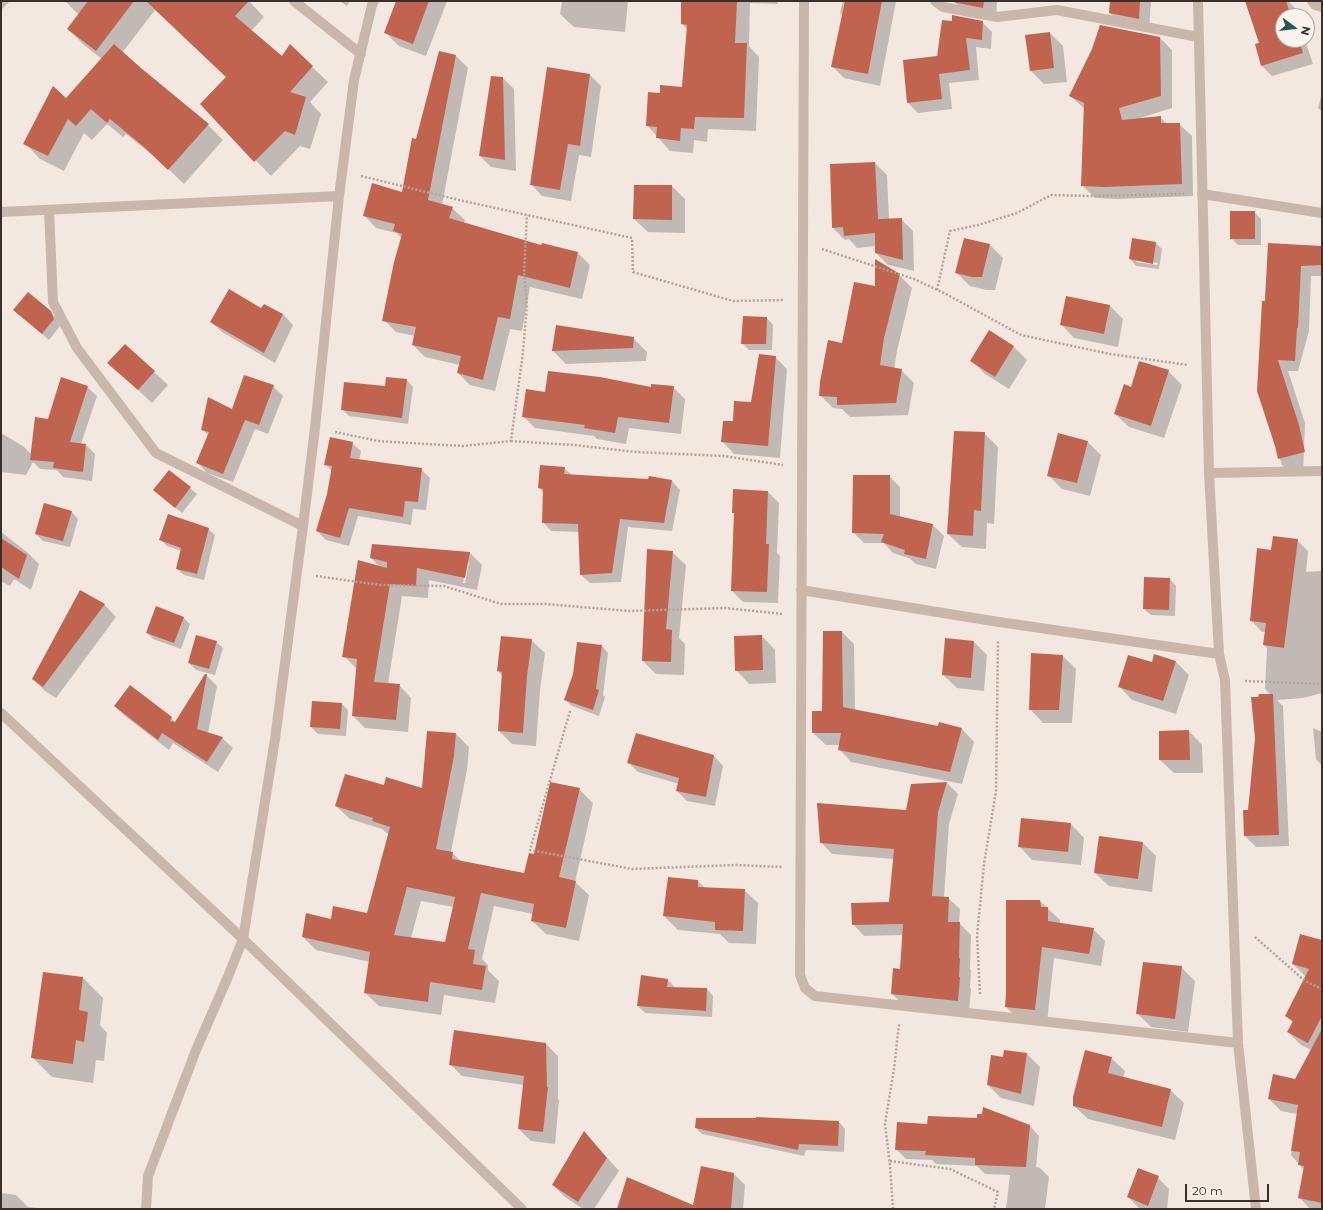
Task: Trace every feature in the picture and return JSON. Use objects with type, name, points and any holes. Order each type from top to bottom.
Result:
[{"type":"street","points":[[294,1],[360,54]]},
{"type":"street","points":[[146,1209],[148,1176],[196,1050],[243,939],[275,739],[303,526],[315,428],[339,196],[354,80],[374,1]]},
{"type":"street","points":[[804,1],[800,975],[805,988],[815,996],[1238,1043]]},
{"type":"street","points":[[935,1],[943,7],[997,17],[1057,10],[1198,37]]},
{"type":"street","points":[[1198,1],[1209,473],[1219,654],[1226,680],[1238,1043],[1256,1209]]},
{"type":"street","points":[[1312,1],[1315,5],[1322,7]]},
{"type":"street","points":[[1202,194],[1322,213]]},
{"type":"street","points":[[1,212],[339,196]]},
{"type":"street","points":[[49,210],[54,302],[78,348],[156,453],[303,526]]},
{"type":"street","points":[[1209,473],[1322,471]]},
{"type":"street","points":[[801,590],[999,622],[1219,654]]},
{"type":"street","points":[[1,713],[243,939],[522,1209]]},
{"type":"path","points":[[342,171],[459,200],[632,238],[634,272],[734,302],[803,299]]},
{"type":"path","points":[[937,290],[950,231],[978,225],[1017,213],[1051,195],[1089,196],[1202,194]]},
{"type":"path","points":[[511,441],[523,352],[527,305],[524,272],[527,215]]},
{"type":"path","points":[[803,243],[914,279],[1021,335],[1110,354],[1206,367]]},
{"type":"path","points":[[315,428],[378,441],[463,446],[511,441],[574,445],[636,452],[724,456],[802,467]]},
{"type":"path","points":[[296,574],[380,585],[444,586],[501,604],[546,604],[629,611],[725,608],[801,616]]},
{"type":"path","points":[[981,1015],[977,936],[984,864],[996,791],[999,622]]},
{"type":"path","points":[[1226,680],[1322,684]]},
{"type":"path","points":[[570,711],[530,850],[632,869],[735,865],[800,868]]},
{"type":"path","points":[[1233,917],[1305,981],[1322,989]]},
{"type":"path","points":[[893,1209],[890,1161],[885,1124],[894,1070],[900,1006]]},
{"type":"path","points":[[890,1161],[950,1169],[998,1192],[994,1209]]},
{"type":"building","points":[[88,1],[134,1],[96,51],[67,29]]},
{"type":"building","points":[[146,1],[249,1],[235,16],[282,56],[290,44],[313,66],[290,92],[306,97],[295,135],[285,131],[254,162],[200,104],[226,77]]},
{"type":"building","points":[[396,1],[429,1],[413,44],[384,33]]},
{"type":"building","points":[[681,1],[737,1],[735,43],[747,43],[744,118],[695,117],[694,129],[681,128],[680,141],[656,138],[657,127],[646,126],[648,92],[660,93],[660,85],[682,87],[687,25],[681,24]]},
{"type":"building","points":[[845,1],[882,1],[868,74],[831,67]]},
{"type":"building","points":[[953,1],[984,1],[983,8]]},
{"type":"building","points":[[1110,1],[1140,1],[1139,19],[1109,13]]},
{"type":"building","points":[[1245,1],[1286,1],[1288,8],[1275,8],[1275,48],[1301,48],[1303,53],[1261,66],[1255,44],[1259,43]]},
{"type":"building","points":[[952,15],[983,21],[982,40],[966,38],[970,70],[939,74],[942,99],[907,103],[903,60],[937,57],[942,20],[952,21]]},
{"type":"building","points":[[1100,25],[1160,37],[1161,96],[1119,108],[1122,120],[1161,116],[1161,123],[1180,123],[1182,184],[1105,187],[1081,186],[1084,103],[1069,96],[1092,49]]},
{"type":"building","points":[[1050,32],[1054,68],[1030,71],[1025,35]]},
{"type":"building","points":[[114,44],[209,124],[168,170],[144,147],[110,119],[107,123],[91,109],[76,126],[68,119],[48,156],[23,144],[53,86],[66,98]]},
{"type":"building","points":[[439,51],[456,55],[428,200],[453,207],[449,218],[541,245],[542,243],[578,252],[570,288],[518,275],[510,319],[498,317],[483,380],[457,373],[461,356],[412,345],[416,327],[382,321],[394,262],[402,234],[393,231],[395,224],[363,216],[372,183],[402,192],[412,138],[416,139]]},
{"type":"building","points":[[547,67],[590,74],[580,146],[568,144],[560,190],[530,185]]},
{"type":"building","points":[[491,76],[503,77],[505,160],[479,156]]},
{"type":"building","points":[[875,162],[878,219],[902,218],[903,260],[875,253],[875,233],[844,236],[843,227],[832,228],[830,164]]},
{"type":"building","points":[[634,185],[672,185],[672,220],[633,219]]},
{"type":"building","points":[[1230,211],[1255,211],[1255,239],[1230,239]]},
{"type":"building","points":[[964,238],[990,244],[982,277],[972,277],[955,273]]},
{"type":"building","points":[[1132,238],[1156,242],[1153,264],[1129,259]]},
{"type":"building","points":[[1268,243],[1322,246],[1322,265],[1301,266],[1295,361],[1278,360],[1299,425],[1305,452],[1278,459],[1257,391],[1262,301],[1265,301]]},
{"type":"building","points":[[875,259],[900,274],[884,338],[880,365],[902,369],[896,403],[837,405],[837,397],[819,396],[820,382],[828,340],[842,343],[854,282],[875,286]]},
{"type":"building","points":[[229,289],[261,308],[264,304],[283,314],[264,353],[210,322]]},
{"type":"building","points":[[28,292],[51,311],[54,319],[42,334],[13,310]]},
{"type":"building","points":[[1066,296],[1110,305],[1104,334],[1060,325]]},
{"type":"building","points":[[743,316],[767,317],[766,344],[741,344]]},
{"type":"building","points":[[556,325],[634,337],[633,348],[552,351]]},
{"type":"building","points":[[989,330],[1014,346],[995,377],[970,361]]},
{"type":"building","points":[[125,344],[155,371],[138,390],[107,363]]},
{"type":"building","points":[[759,354],[776,356],[768,446],[721,442],[723,421],[733,421],[734,401],[751,402]]},
{"type":"building","points":[[1139,361],[1169,370],[1151,426],[1114,414],[1124,384],[1131,387]]},
{"type":"building","points":[[548,371],[600,377],[651,387],[651,384],[674,386],[669,423],[618,417],[615,433],[584,428],[585,425],[522,417],[526,389],[545,392]]},
{"type":"building","points":[[244,375],[274,385],[259,425],[245,420],[223,474],[196,463],[209,432],[201,430],[208,397],[232,409]]},
{"type":"building","points":[[61,377],[88,386],[70,442],[86,444],[83,472],[53,468],[54,462],[30,460],[35,417],[48,419]]},
{"type":"building","points":[[386,377],[407,379],[402,418],[341,410],[344,382],[385,386]]},
{"type":"building","points":[[954,431],[985,432],[981,511],[974,510],[973,536],[947,534]]},
{"type":"building","points":[[1058,433],[1088,441],[1077,483],[1047,476]]},
{"type":"building","points":[[330,437],[353,442],[350,458],[422,468],[418,502],[405,501],[403,517],[349,508],[340,538],[316,531],[327,494],[332,466],[324,465]]},
{"type":"building","points":[[540,465],[565,467],[564,474],[648,479],[649,476],[672,480],[664,523],[620,519],[612,573],[580,575],[578,524],[542,523],[543,489],[538,488]]},
{"type":"building","points":[[169,470],[191,487],[175,508],[153,490]]},
{"type":"building","points":[[853,475],[890,475],[890,514],[933,524],[926,559],[904,554],[905,550],[881,542],[884,534],[852,533]]},
{"type":"building","points":[[733,489],[768,491],[766,544],[769,544],[767,592],[731,591],[734,513],[732,513]]},
{"type":"building","points":[[44,503],[72,511],[63,541],[35,534]]},
{"type":"building","points":[[168,514],[209,528],[197,574],[176,569],[181,548],[159,540]]},
{"type":"building","points":[[1273,536],[1298,539],[1284,648],[1263,645],[1266,623],[1250,621],[1257,548],[1271,550]]},
{"type":"building","points":[[1,538],[27,555],[19,579],[1,567]]},
{"type":"building","points":[[372,544],[470,552],[465,578],[417,568],[416,586],[390,584],[374,682],[400,684],[396,720],[352,716],[357,659],[342,657],[358,560],[387,568],[387,562],[370,558]]},
{"type":"building","points":[[647,549],[673,551],[666,629],[672,630],[671,662],[642,661]]},
{"type":"building","points":[[1144,577],[1170,578],[1169,610],[1143,609]]},
{"type":"building","points":[[80,590],[105,604],[43,687],[32,679]]},
{"type":"building","points":[[156,606],[184,617],[174,643],[146,633]]},
{"type":"building","points":[[823,631],[842,631],[843,707],[938,726],[939,722],[962,728],[950,772],[838,750],[841,733],[812,733],[812,711],[822,711]]},
{"type":"building","points":[[196,635],[217,641],[209,669],[188,663]]},
{"type":"building","points":[[762,635],[763,670],[735,671],[734,636]]},
{"type":"building","points":[[501,636],[532,639],[527,676],[523,733],[498,731],[502,672],[497,671]]},
{"type":"building","points":[[945,638],[974,641],[971,678],[942,675]]},
{"type":"building","points":[[577,642],[602,645],[596,689],[599,690],[593,710],[564,700],[573,674]]},
{"type":"building","points":[[1031,653],[1063,655],[1059,710],[1029,710]]},
{"type":"building","points":[[1154,654],[1176,661],[1163,701],[1118,687],[1128,655],[1152,662]]},
{"type":"building","points":[[205,674],[207,674],[197,729],[223,737],[207,762],[162,733],[158,740],[114,706],[130,685],[172,717],[170,721],[175,722]]},
{"type":"building","points":[[1259,694],[1273,694],[1279,835],[1244,836],[1243,810],[1248,810],[1255,738],[1251,697],[1258,697]]},
{"type":"building","points":[[312,701],[342,703],[340,729],[310,727]]},
{"type":"building","points":[[1189,730],[1190,760],[1159,760],[1159,731]]},
{"type":"building","points":[[427,731],[456,733],[454,756],[436,849],[453,852],[452,859],[524,873],[529,853],[534,854],[550,782],[580,788],[559,877],[576,881],[566,928],[531,921],[534,904],[481,893],[468,949],[475,950],[473,964],[486,966],[482,990],[430,982],[428,1002],[364,993],[370,952],[302,937],[306,913],[331,919],[333,906],[367,913],[390,827],[372,821],[373,818],[335,806],[345,774],[384,785],[386,777],[422,788]],"holes":[[[407,887],[455,897],[445,942],[394,935]]]},
{"type":"building","points":[[636,733],[714,755],[706,797],[676,791],[679,778],[627,763]]},
{"type":"building","points":[[947,782],[938,812],[932,896],[949,897],[948,922],[960,922],[960,977],[958,1001],[891,994],[893,968],[900,969],[903,924],[852,925],[851,903],[889,902],[894,849],[820,843],[817,803],[906,810],[911,784]]},
{"type":"building","points":[[1021,818],[1071,823],[1068,852],[1018,847]]},
{"type":"building","points":[[1099,836],[1143,842],[1138,879],[1094,873]]},
{"type":"building","points":[[668,877],[698,880],[698,887],[745,889],[743,931],[715,930],[715,922],[663,916]]},
{"type":"building","points":[[1006,900],[1040,900],[1041,907],[1048,907],[1048,921],[1094,928],[1089,954],[1042,947],[1035,1010],[1005,1007]]},
{"type":"building","points":[[1300,934],[1322,940],[1322,1016],[1308,1043],[1287,1032],[1293,1021],[1285,1016],[1309,969],[1292,964]]},
{"type":"building","points":[[1143,962],[1182,966],[1175,1019],[1136,1014]]},
{"type":"building","points":[[43,972],[83,977],[79,1010],[88,1012],[84,1042],[76,1040],[73,1064],[31,1058]]},
{"type":"building","points":[[641,975],[668,979],[667,987],[707,988],[706,1011],[637,1006]]},
{"type":"building","points":[[1322,1029],[1322,1203],[1298,1198],[1304,1166],[1298,1165],[1300,1152],[1291,1151],[1298,1105],[1268,1099],[1273,1074],[1295,1079]]},
{"type":"building","points":[[454,1030],[546,1043],[548,1087],[543,1132],[518,1129],[524,1076],[449,1065]]},
{"type":"building","points":[[1004,1050],[1027,1053],[1021,1094],[987,1085],[991,1055],[1003,1057]]},
{"type":"building","points":[[1085,1050],[1112,1057],[1108,1073],[1171,1089],[1162,1127],[1073,1106],[1073,1097]]},
{"type":"building","points":[[983,1107],[1030,1125],[1026,1167],[975,1165],[975,1158],[925,1155],[926,1151],[895,1150],[897,1122],[927,1124],[928,1116],[977,1118],[977,1114],[982,1114]]},
{"type":"building","points":[[756,1117],[839,1121],[838,1146],[799,1144],[798,1150],[695,1128],[696,1118]]},
{"type":"building","points":[[584,1131],[607,1158],[578,1202],[552,1185]]},
{"type":"building","points":[[701,1166],[734,1173],[731,1209],[617,1209],[627,1177],[693,1205]]},
{"type":"building","points":[[1138,1168],[1159,1176],[1148,1206],[1127,1197]]}]
